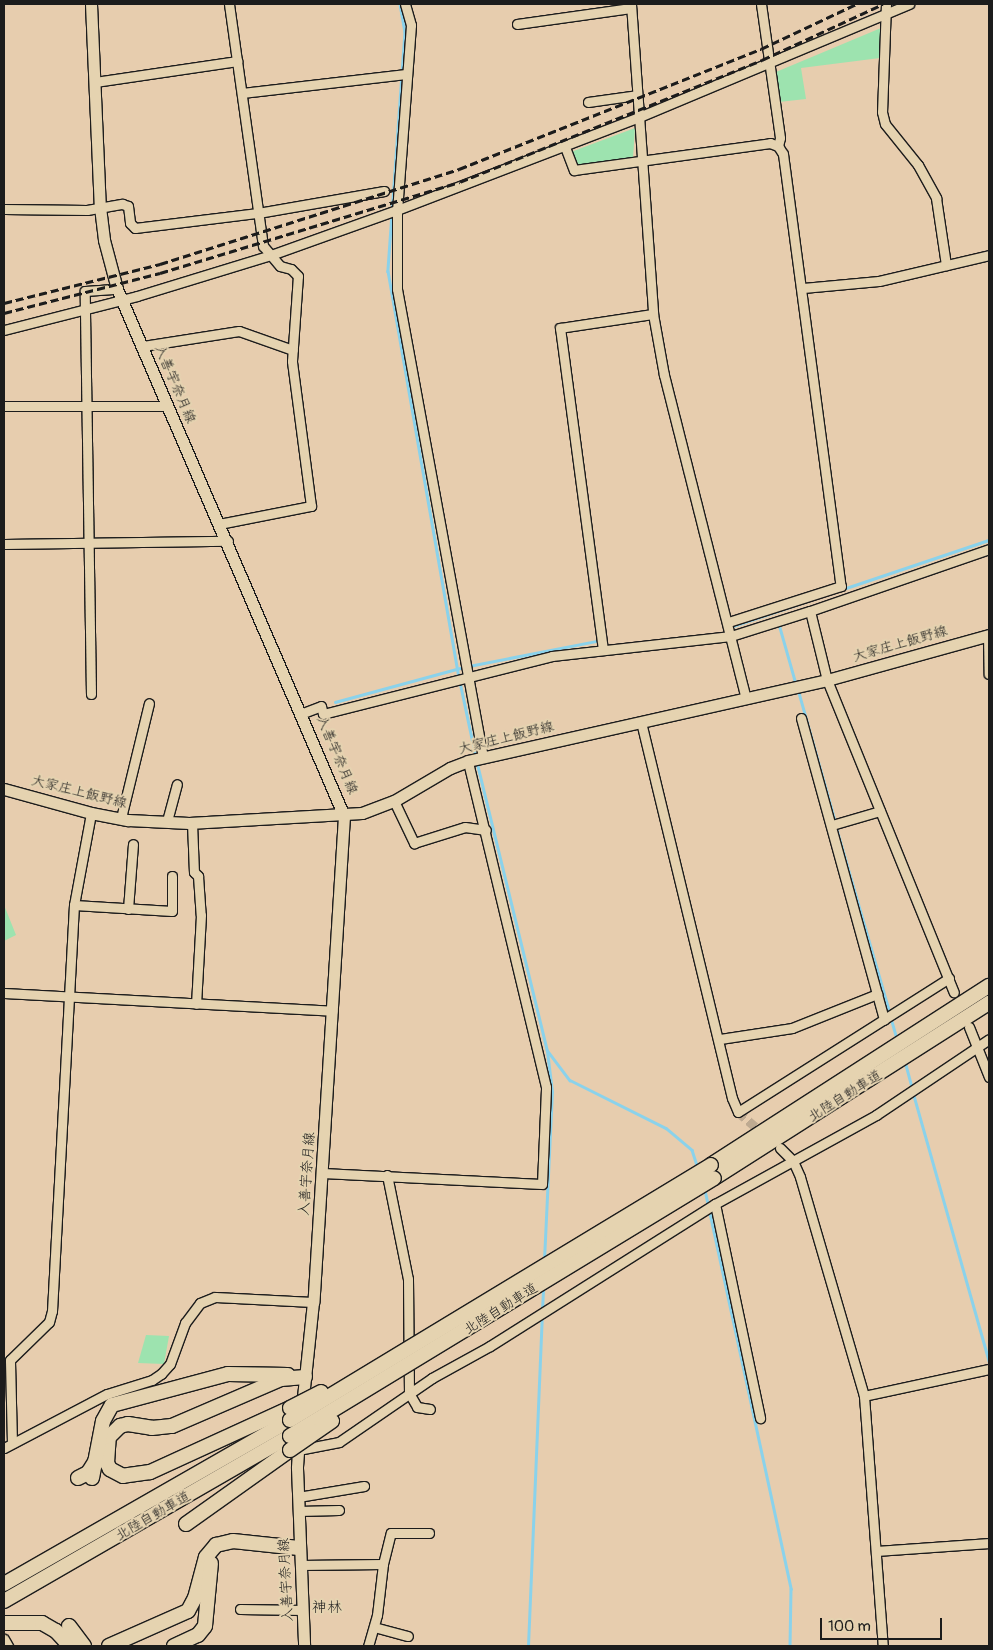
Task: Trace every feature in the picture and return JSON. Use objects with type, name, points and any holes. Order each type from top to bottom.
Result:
[{"type":"highway","name":"北陸自動車道","points":[[4,1601],[292,1445],[429,1354],[712,1172],[989,986]]},
{"type":"highway","name":"北陸自動車道","points":[[4,1584],[290,1414],[428,1338],[712,1172],[989,1003]]},
{"type":"highway","points":[[92,1478],[106,1412],[122,1400],[228,1374],[305,1377]]},
{"type":"highway","points":[[290,1414],[144,1474],[123,1476],[115,1473],[107,1464],[110,1437],[120,1426],[128,1424],[152,1428],[172,1426],[281,1379],[305,1377]]},
{"type":"highway","points":[[186,1524],[292,1445]]},
{"type":"highway","points":[[78,1478],[88,1473],[95,1462]]},
{"type":"highway","points":[[110,1646],[188,1611],[195,1598],[206,1557],[216,1545],[233,1542],[299,1548]]},
{"type":"highway","points":[[174,1646],[198,1635],[204,1626],[210,1568],[224,1548],[299,1548]]},
{"type":"highway","points":[[4,1623],[42,1623],[77,1645]]},
{"type":"highway","points":[[75,1624],[77,1645]]},
{"type":"main road","name":"入善宇奈月線","points":[[91,4],[100,207],[104,240],[117,289],[228,541],[344,816],[313,1302],[305,1377],[292,1445],[298,1497],[304,1646]]},
{"type":"main road","name":"大家庄上飯野線","points":[[4,789],[91,813],[167,822],[344,816],[369,811],[394,801],[443,772],[468,761],[827,680],[988,635]]},
{"type":"street","points":[[220,524],[311,506],[292,361],[298,276],[291,269],[280,266],[263,246],[229,4]]},
{"type":"street","points":[[404,4],[411,24],[397,210],[397,289],[483,757]]},
{"type":"street","points":[[761,4],[780,138],[778,146]]},
{"type":"street","points":[[886,4],[882,112],[884,124],[918,165],[936,198],[946,265]]},
{"type":"street","points":[[4,330],[122,300],[271,255],[397,210],[639,118],[910,4]]},
{"type":"street","points":[[517,24],[631,6],[653,314],[664,375],[746,698]]},
{"type":"street","points":[[94,82],[237,61]]},
{"type":"street","points":[[242,93],[406,74]]},
{"type":"street","points":[[588,102],[637,96]]},
{"type":"street","points":[[566,146],[574,170],[770,143],[778,146],[783,154],[803,288],[802,293],[840,586],[728,622]]},
{"type":"street","points":[[4,209],[100,207],[122,204],[128,206],[130,223],[135,228],[258,212],[384,191]]},
{"type":"street","points":[[803,288],[879,281],[989,255]]},
{"type":"street","points":[[91,694],[87,544],[85,292],[117,289]]},
{"type":"street","points":[[603,650],[560,328],[653,314]]},
{"type":"street","points":[[143,346],[239,330],[293,350]]},
{"type":"street","points":[[4,406],[168,406]]},
{"type":"street","points":[[4,544],[228,541]]},
{"type":"street","points":[[302,713],[321,706],[323,714],[552,656],[731,636],[810,611],[989,549]]},
{"type":"street","points":[[810,611],[827,680],[954,992]]},
{"type":"street","points":[[988,635],[989,674]]},
{"type":"street","points":[[121,818],[149,703]]},
{"type":"street","points":[[802,718],[884,1020]]},
{"type":"street","points":[[641,722],[720,1038],[732,1098],[738,1112],[949,978]]},
{"type":"street","points":[[322,1173],[542,1184],[546,1087],[468,761]]},
{"type":"street","points":[[167,822],[177,784]]},
{"type":"street","points":[[394,801],[414,843],[465,827],[486,830]]},
{"type":"street","points":[[832,825],[880,811]]},
{"type":"street","points":[[91,813],[74,905],[52,1311],[49,1322],[10,1360],[8,1445],[107,1394],[152,1380],[170,1364],[185,1323],[200,1302],[215,1297],[313,1302]]},
{"type":"street","points":[[192,822],[194,872],[198,876],[201,915],[196,1004]]},
{"type":"street","points":[[128,909],[133,844]]},
{"type":"street","points":[[74,905],[172,911],[172,876]]},
{"type":"street","points":[[4,993],[333,1011]]},
{"type":"street","points":[[720,1038],[792,1028],[878,994]]},
{"type":"street","points":[[969,1027],[989,1077]]},
{"type":"street","points":[[292,1445],[339,1442],[409,1393],[715,1204],[876,1115],[989,1039]]},
{"type":"street","points":[[780,1148],[793,1161],[864,1396],[883,1646]]},
{"type":"street","points":[[388,1175],[408,1279],[409,1393],[416,1407],[430,1409]]},
{"type":"street","points":[[715,1204],[760,1418]]},
{"type":"street","points":[[864,1396],[989,1368]]},
{"type":"street","points":[[298,1497],[364,1486]]},
{"type":"street","points":[[298,1511],[339,1510]]},
{"type":"street","points":[[368,1646],[374,1627],[391,1533],[430,1533]]},
{"type":"street","points":[[876,1551],[989,1543]]},
{"type":"street","points":[[300,1565],[384,1564]]},
{"type":"street","points":[[240,1609],[303,1610]]},
{"type":"street","points":[[374,1627],[408,1636]]},
{"type":"street","points":[[4,1640],[8,1646]]},
{"type":"green space","points":[[881,28],[880,58],[801,68],[806,99],[779,102],[776,72]]},
{"type":"green space","points":[[635,128],[633,158],[576,166],[571,152]]},
{"type":"green space","points":[[4,905],[16,935],[4,941]]},
{"type":"green space","points":[[146,1335],[169,1336],[164,1364],[138,1363]]},
{"type":"waterway","points":[[400,4],[405,32],[388,271],[459,676]]},
{"type":"waterway","points":[[733,626],[989,540]]},
{"type":"waterway","points":[[779,624],[796,684]]},
{"type":"waterway","points":[[469,666],[597,641]]},
{"type":"waterway","points":[[335,702],[464,667]]},
{"type":"waterway","points":[[460,682],[476,757]]},
{"type":"waterway","points":[[798,689],[835,821]]},
{"type":"waterway","points":[[477,762],[547,1050],[570,1080],[666,1128],[692,1150],[698,1168]]},
{"type":"waterway","points":[[836,826],[890,1013]]},
{"type":"waterway","points":[[891,1018],[897,1039]]},
{"type":"waterway","points":[[544,1260],[552,1092],[547,1051]]},
{"type":"waterway","points":[[905,1061],[912,1087]]},
{"type":"waterway","points":[[913,1092],[989,1361]]},
{"type":"waterway","points":[[705,1190],[791,1589],[790,1646]]},
{"type":"waterway","points":[[542,1310],[543,1288]]},
{"type":"waterway","points":[[528,1646],[542,1316]]},
{"type":"tunnel","points":[[738,1112],[765,1135]]},
{"type":"railway","points":[[4,303],[160,264],[459,169],[761,49],[856,4]]},
{"type":"railway","points":[[4,313],[160,273],[460,182],[762,60],[883,4]]},
{"type":"district","name":"神林","points":[[327,1608]]}]
